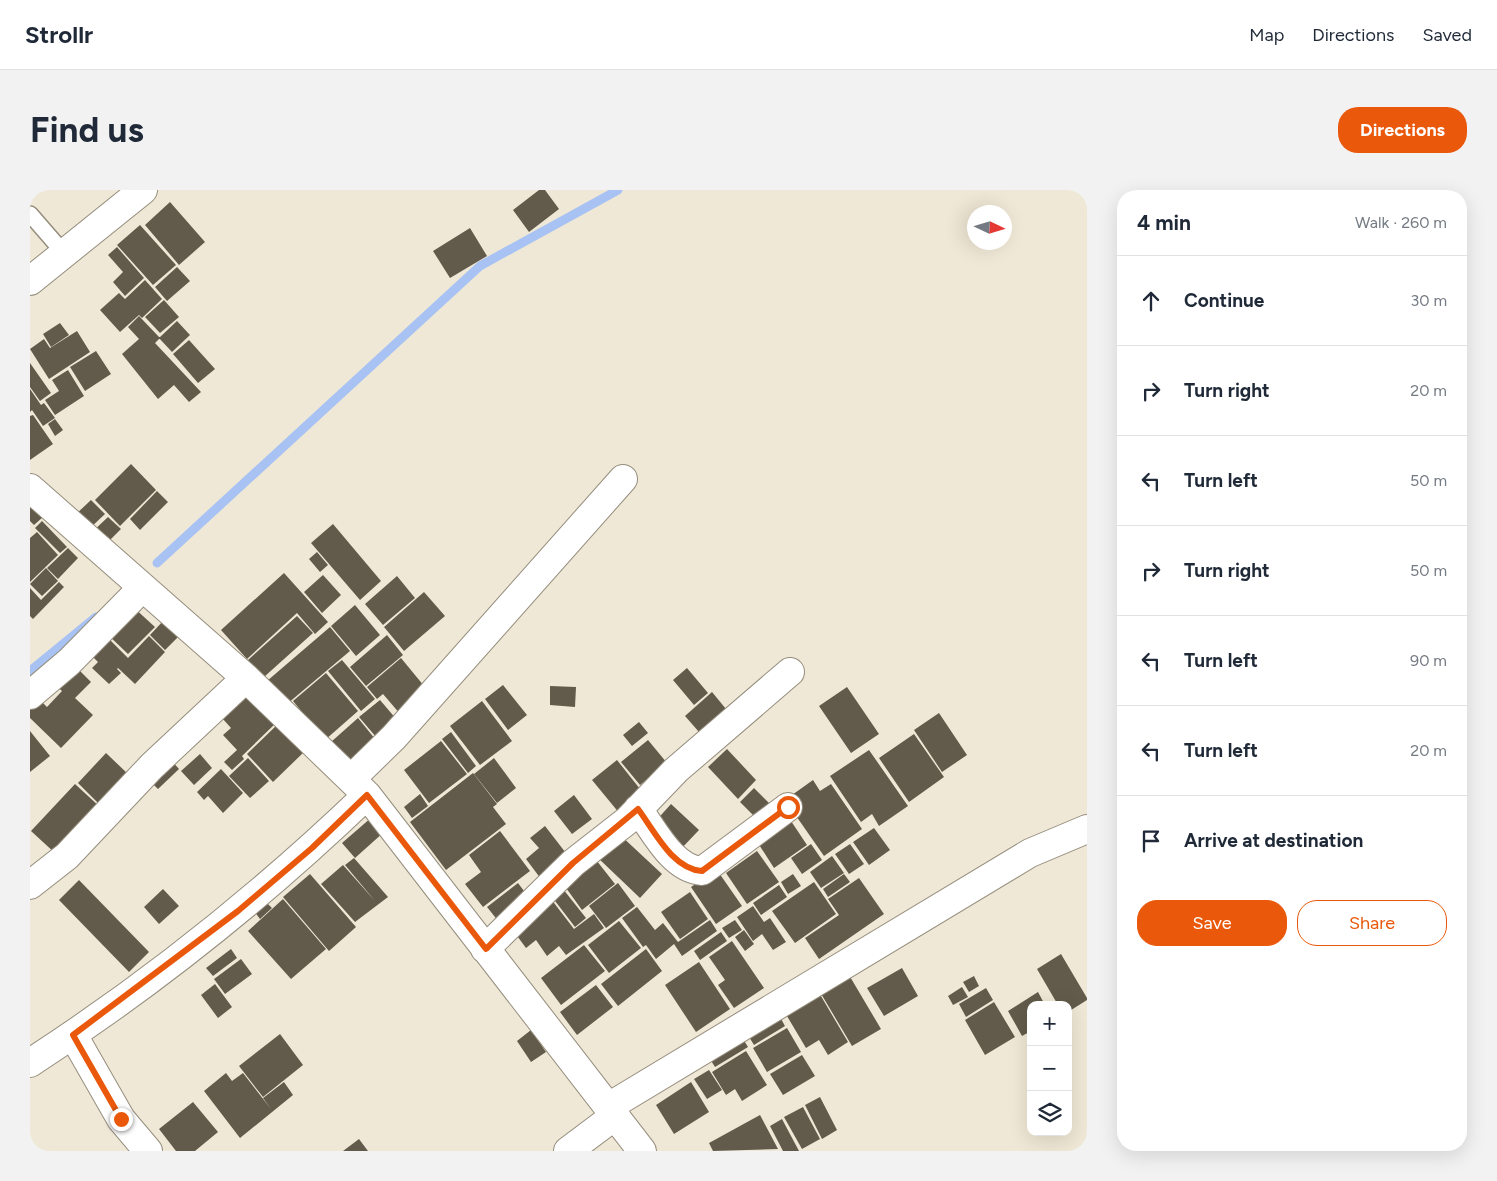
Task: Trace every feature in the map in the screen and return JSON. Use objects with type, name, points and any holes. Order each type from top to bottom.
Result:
[{"type":"street","points":[[30,281],[132,193]]},
{"type":"street","points":[[30,1063],[73,1035],[238,911],[312,848],[359,787],[394,737],[623,479]]},
{"type":"street","points":[[30,488],[246,678],[359,787],[613,1111],[642,1151]]},
{"type":"street","points":[[30,695],[68,662],[142,588]]},
{"type":"street","points":[[486,949],[573,863],[638,809],[676,770],[790,672]]},
{"type":"street","points":[[30,885],[67,856],[152,766],[246,678]]},
{"type":"street","points":[[638,809],[671,854],[690,868],[702,871],[788,807]]},
{"type":"street","points":[[568,1151],[613,1111],[1030,853],[1087,829]]},
{"type":"street","points":[[73,1035],[121,1119],[148,1151]]},
{"type":"lane","points":[[30,214],[63,252]]},
{"type":"building","points":[[539,190],[545,190],[559,209],[529,232],[513,210]]},
{"type":"building","points":[[170,202],[205,242],[179,265],[145,225]]},
{"type":"building","points":[[140,225],[176,265],[153,285],[117,245]]},
{"type":"building","points":[[470,228],[487,256],[450,278],[433,251]]},
{"type":"building","points":[[117,247],[144,278],[125,296],[113,282],[123,272],[108,255]]},
{"type":"building","points":[[177,267],[190,281],[167,301],[155,287]]},
{"type":"building","points":[[145,280],[162,299],[142,318],[139,315],[120,332],[100,310],[119,293],[125,299]]},
{"type":"building","points":[[164,300],[179,317],[160,333],[145,317]]},
{"type":"building","points":[[139,316],[160,338],[155,343],[201,392],[189,402],[174,385],[158,399],[122,354],[139,339],[128,327]]},
{"type":"building","points":[[177,321],[190,335],[172,352],[159,338]]},
{"type":"building","points":[[60,323],[69,335],[51,347],[43,334]]},
{"type":"building","points":[[77,331],[90,352],[49,379],[30,349],[44,339],[50,348]]},
{"type":"building","points":[[189,340],[215,369],[198,383],[173,354]]},
{"type":"building","points":[[96,351],[111,374],[85,391],[70,367]]},
{"type":"building","points":[[30,363],[51,393],[40,401],[30,387]]},
{"type":"building","points":[[68,370],[84,396],[55,415],[45,400],[59,391],[52,380]]},
{"type":"building","points":[[30,389],[41,405],[44,403],[55,418],[43,426],[32,410],[30,412]]},
{"type":"building","points":[[33,415],[53,444],[30,460],[30,416]]},
{"type":"building","points":[[55,419],[63,430],[55,436],[48,424]]},
{"type":"building","points":[[131,464],[156,490],[120,526],[95,500]]},
{"type":"building","points":[[157,491],[168,502],[140,530],[130,519]]},
{"type":"building","points":[[91,500],[105,514],[88,530],[74,516]]},
{"type":"building","points":[[30,503],[43,517],[34,525],[30,521]]},
{"type":"building","points":[[108,517],[121,529],[103,547],[90,534]]},
{"type":"building","points":[[42,521],[67,547],[60,553],[35,528]]},
{"type":"building","points":[[333,524],[381,581],[360,600],[311,543]]},
{"type":"building","points":[[37,532],[58,555],[30,582],[30,538]]},
{"type":"building","points":[[68,548],[78,558],[58,579],[47,568]]},
{"type":"building","points":[[317,552],[328,565],[320,572],[309,559]]},
{"type":"building","points":[[46,568],[58,581],[42,596],[30,584]]},
{"type":"building","points":[[284,573],[328,622],[315,634],[297,613],[247,659],[221,630]]},
{"type":"building","points":[[323,575],[341,595],[322,613],[304,592]]},
{"type":"building","points":[[397,576],[415,598],[383,625],[365,604]]},
{"type":"building","points":[[59,582],[64,587],[33,619],[30,616],[30,588],[41,600]]},
{"type":"building","points":[[424,592],[445,616],[404,651],[384,627]]},
{"type":"building","points":[[355,605],[380,635],[356,656],[331,626]]},
{"type":"building","points":[[132,606],[155,627],[128,654],[106,633]]},
{"type":"building","points":[[297,616],[313,633],[264,677],[248,660]]},
{"type":"building","points":[[164,620],[180,635],[165,650],[150,635]]},
{"type":"building","points":[[330,627],[350,651],[287,704],[267,681]]},
{"type":"building","points":[[387,635],[403,655],[366,686],[350,667]]},
{"type":"building","points":[[106,636],[128,658],[149,636],[165,652],[135,684],[118,668],[121,673],[109,684],[92,668],[98,662],[93,657],[86,664],[78,655]]},
{"type":"building","points":[[401,658],[429,692],[401,715],[383,694],[377,699],[367,687]]},
{"type":"building","points":[[342,660],[375,699],[361,711],[328,671]]},
{"type":"building","points":[[72,663],[91,682],[75,698],[93,715],[61,748],[30,718],[30,702],[36,696],[47,707],[62,691],[53,683]]},
{"type":"building","points":[[687,668],[708,693],[694,705],[673,680]]},
{"type":"building","points":[[326,673],[358,711],[325,740],[293,701]]},
{"type":"building","points":[[503,685],[527,715],[508,730],[485,699]]},
{"type":"building","points":[[550,686],[576,687],[575,707],[550,705]]},
{"type":"building","points":[[847,687],[879,734],[851,753],[819,706]]},
{"type":"building","points":[[248,692],[277,722],[242,756],[244,759],[232,770],[224,762],[237,750],[223,735],[231,728],[222,718]]},
{"type":"building","points":[[712,692],[726,709],[699,732],[685,716]]},
{"type":"building","points":[[380,700],[403,727],[382,744],[359,717]]},
{"type":"building","points":[[482,701],[512,741],[480,765],[450,726]]},
{"type":"building","points":[[939,713],[967,755],[942,772],[914,730]]},
{"type":"building","points":[[358,718],[380,745],[354,768],[331,742]]},
{"type":"building","points":[[639,722],[648,733],[632,746],[623,735]]},
{"type":"building","points":[[278,724],[304,752],[273,782],[247,754]]},
{"type":"building","points":[[30,731],[50,756],[30,772]]},
{"type":"building","points":[[451,732],[476,766],[468,773],[442,739]]},
{"type":"building","points":[[914,734],[944,777],[909,802],[879,758]]},
{"type":"building","points":[[648,740],[667,763],[640,785],[621,762]]},
{"type":"building","points":[[441,741],[467,774],[429,803],[404,770]]},
{"type":"building","points":[[727,749],[756,780],[738,799],[708,767]]},
{"type":"building","points":[[869,750],[908,806],[879,826],[872,814],[861,822],[830,776]]},
{"type":"building","points":[[106,753],[128,774],[99,804],[78,783]]},
{"type":"building","points":[[200,754],[212,768],[194,785],[181,771]]},
{"type":"building","points":[[248,758],[269,781],[250,798],[229,776]]},
{"type":"building","points":[[494,758],[516,788],[497,803],[474,774]]},
{"type":"building","points":[[170,759],[179,769],[158,789],[149,780]]},
{"type":"building","points":[[617,760],[644,794],[620,814],[592,780]]},
{"type":"building","points":[[221,769],[243,793],[223,813],[208,796],[204,800],[197,792]]},
{"type":"building","points":[[473,773],[497,804],[493,807],[506,824],[446,870],[410,822]]},
{"type":"building","points":[[813,780],[820,791],[831,784],[862,829],[824,856],[785,800]]},
{"type":"building","points":[[75,784],[100,807],[56,854],[31,831]]},
{"type":"building","points":[[754,788],[771,805],[757,819],[740,802]]},
{"type":"building","points":[[420,794],[428,806],[412,818],[404,807]]},
{"type":"building","points":[[574,795],[592,819],[572,834],[554,811]]},
{"type":"building","points":[[671,804],[699,830],[680,850],[653,824]]},
{"type":"building","points":[[372,817],[384,832],[355,858],[342,843]]},
{"type":"building","points":[[789,818],[807,845],[774,868],[756,840]]},
{"type":"building","points":[[545,826],[569,857],[541,879],[526,859],[539,848],[530,838]]},
{"type":"building","points":[[874,828],[890,850],[869,865],[853,842]]},
{"type":"building","points":[[500,831],[530,871],[483,907],[465,884],[481,872],[469,855]]},
{"type":"building","points":[[618,833],[662,874],[640,898],[596,856]]},
{"type":"building","points":[[811,844],[822,860],[802,874],[791,858]]},
{"type":"building","points":[[850,844],[864,864],[849,874],[835,854]]},
{"type":"building","points":[[757,851],[779,882],[747,904],[726,873]]},
{"type":"building","points":[[593,856],[615,884],[582,910],[561,881]]},
{"type":"building","points":[[832,856],[844,873],[821,888],[810,872]]},
{"type":"building","points":[[354,858],[388,897],[355,922],[321,884],[343,865],[375,901],[345,865]]},
{"type":"building","points":[[717,870],[742,906],[716,924],[691,887]]},
{"type":"building","points":[[310,874],[356,927],[329,951],[283,897]]},
{"type":"building","points":[[793,874],[801,886],[788,894],[781,882]]},
{"type":"building","points":[[844,874],[850,882],[828,897],[823,889]]},
{"type":"building","points":[[859,878],[884,914],[819,959],[805,938],[839,915],[828,899]]},
{"type":"building","points":[[79,880],[149,952],[129,972],[59,900]]},
{"type":"building","points":[[814,882],[836,914],[795,943],[772,911]]},
{"type":"building","points":[[518,883],[530,899],[499,922],[487,907]]},
{"type":"building","points":[[618,883],[635,906],[606,928],[589,906]]},
{"type":"building","points":[[779,885],[787,897],[761,915],[753,903]]},
{"type":"building","points":[[163,889],[179,906],[159,924],[144,907]]},
{"type":"building","points":[[563,889],[586,918],[575,927],[552,897]]},
{"type":"building","points":[[690,892],[708,919],[680,939],[661,912]]},
{"type":"building","points":[[283,899],[326,949],[291,979],[248,931]]},
{"type":"building","points":[[551,899],[574,929],[594,914],[604,928],[566,955],[559,946],[547,956],[536,940],[526,948],[512,929]]},
{"type":"building","points":[[265,901],[272,908],[260,919],[254,911]]},
{"type":"building","points":[[753,906],[764,922],[770,918],[786,942],[773,950],[762,934],[753,941],[737,917]]},
{"type":"building","points":[[637,907],[655,930],[663,923],[678,942],[710,920],[717,931],[682,956],[674,944],[656,959],[646,945],[643,947],[622,918]]},
{"type":"building","points":[[735,920],[742,930],[729,938],[722,928]]},
{"type":"building","points":[[619,921],[641,948],[609,973],[588,945]]},
{"type":"building","points":[[744,930],[754,944],[745,951],[735,937]]},
{"type":"building","points":[[721,932],[727,941],[700,960],[694,951]]},
{"type":"building","points":[[732,941],[764,988],[734,1008],[718,985],[725,980],[709,957]]},
{"type":"building","points":[[584,945],[605,971],[561,1005],[541,978]]},
{"type":"building","points":[[231,949],[237,958],[213,976],[206,968]]},
{"type":"building","points":[[646,949],[662,971],[618,1006],[601,984]]},
{"type":"building","points":[[1061,954],[1087,1000],[1072,1009],[1072,1001],[1056,1001],[1037,969]]},
{"type":"building","points":[[241,959],[252,974],[225,994],[214,979]]},
{"type":"building","points":[[699,962],[730,1009],[696,1032],[665,985]]},
{"type":"building","points":[[902,968],[918,996],[884,1016],[867,988]]},
{"type":"building","points":[[849,975],[881,1029],[852,1046],[820,992]]},
{"type":"building","points":[[974,976],[979,986],[969,992],[963,982]]},
{"type":"building","points":[[215,984],[232,1007],[218,1018],[201,995]]},
{"type":"building","points":[[596,985],[613,1007],[577,1035],[560,1012]]},
{"type":"building","points":[[962,987],[968,997],[953,1005],[948,996]]},
{"type":"building","points":[[986,988],[993,1000],[966,1017],[959,1004]]},
{"type":"building","points":[[818,991],[848,1042],[828,1055],[819,1040],[806,1048],[784,1011]]},
{"type":"building","points":[[1038,992],[1043,1001],[1027,1001],[1027,1033],[1022,1036],[1008,1011]]},
{"type":"building","points":[[994,1002],[1015,1037],[985,1055],[965,1020]]},
{"type":"building","points":[[775,1008],[785,1026],[754,1045],[743,1027]]},
{"type":"building","points":[[787,1028],[801,1052],[767,1072],[753,1048]]},
{"type":"building","points":[[531,1030],[546,1052],[531,1062],[517,1041]]},
{"type":"building","points":[[738,1031],[748,1047],[715,1067],[705,1051]]},
{"type":"building","points":[[280,1034],[303,1065],[263,1097],[239,1066]]},
{"type":"building","points":[[746,1051],[767,1085],[742,1101],[735,1089],[726,1095],[712,1072]]},
{"type":"building","points":[[802,1055],[815,1076],[783,1095],[770,1074]]},
{"type":"building","points":[[709,1070],[722,1090],[707,1099],[694,1079]]},
{"type":"building","points":[[226,1073],[232,1081],[243,1073],[271,1109],[263,1098],[284,1082],[293,1095],[240,1138],[204,1091]]},
{"type":"building","points":[[691,1082],[709,1112],[674,1134],[656,1105]]},
{"type":"building","points":[[820,1097],[837,1130],[822,1139],[805,1105]]},
{"type":"building","points":[[193,1102],[218,1132],[195,1151],[176,1151],[159,1129]]},
{"type":"building","points":[[803,1107],[820,1139],[802,1149],[784,1117]]},
{"type":"building","points":[[760,1115],[778,1149],[713,1151],[709,1143]]},
{"type":"building","points":[[782,1119],[799,1151],[783,1151],[770,1126]]},
{"type":"building","points":[[359,1139],[368,1151],[343,1151]]},
{"type":"waterway","points":[[157,563],[480,266],[618,190]]},
{"type":"waterway","points":[[30,671],[96,617]]},
{"type":"route","points":[[121,1119],[73,1035],[238,911],[312,848],[367,795],[486,949],[573,863],[628,820],[638,809],[671,854],[690,868],[702,871],[788,807]]}]
